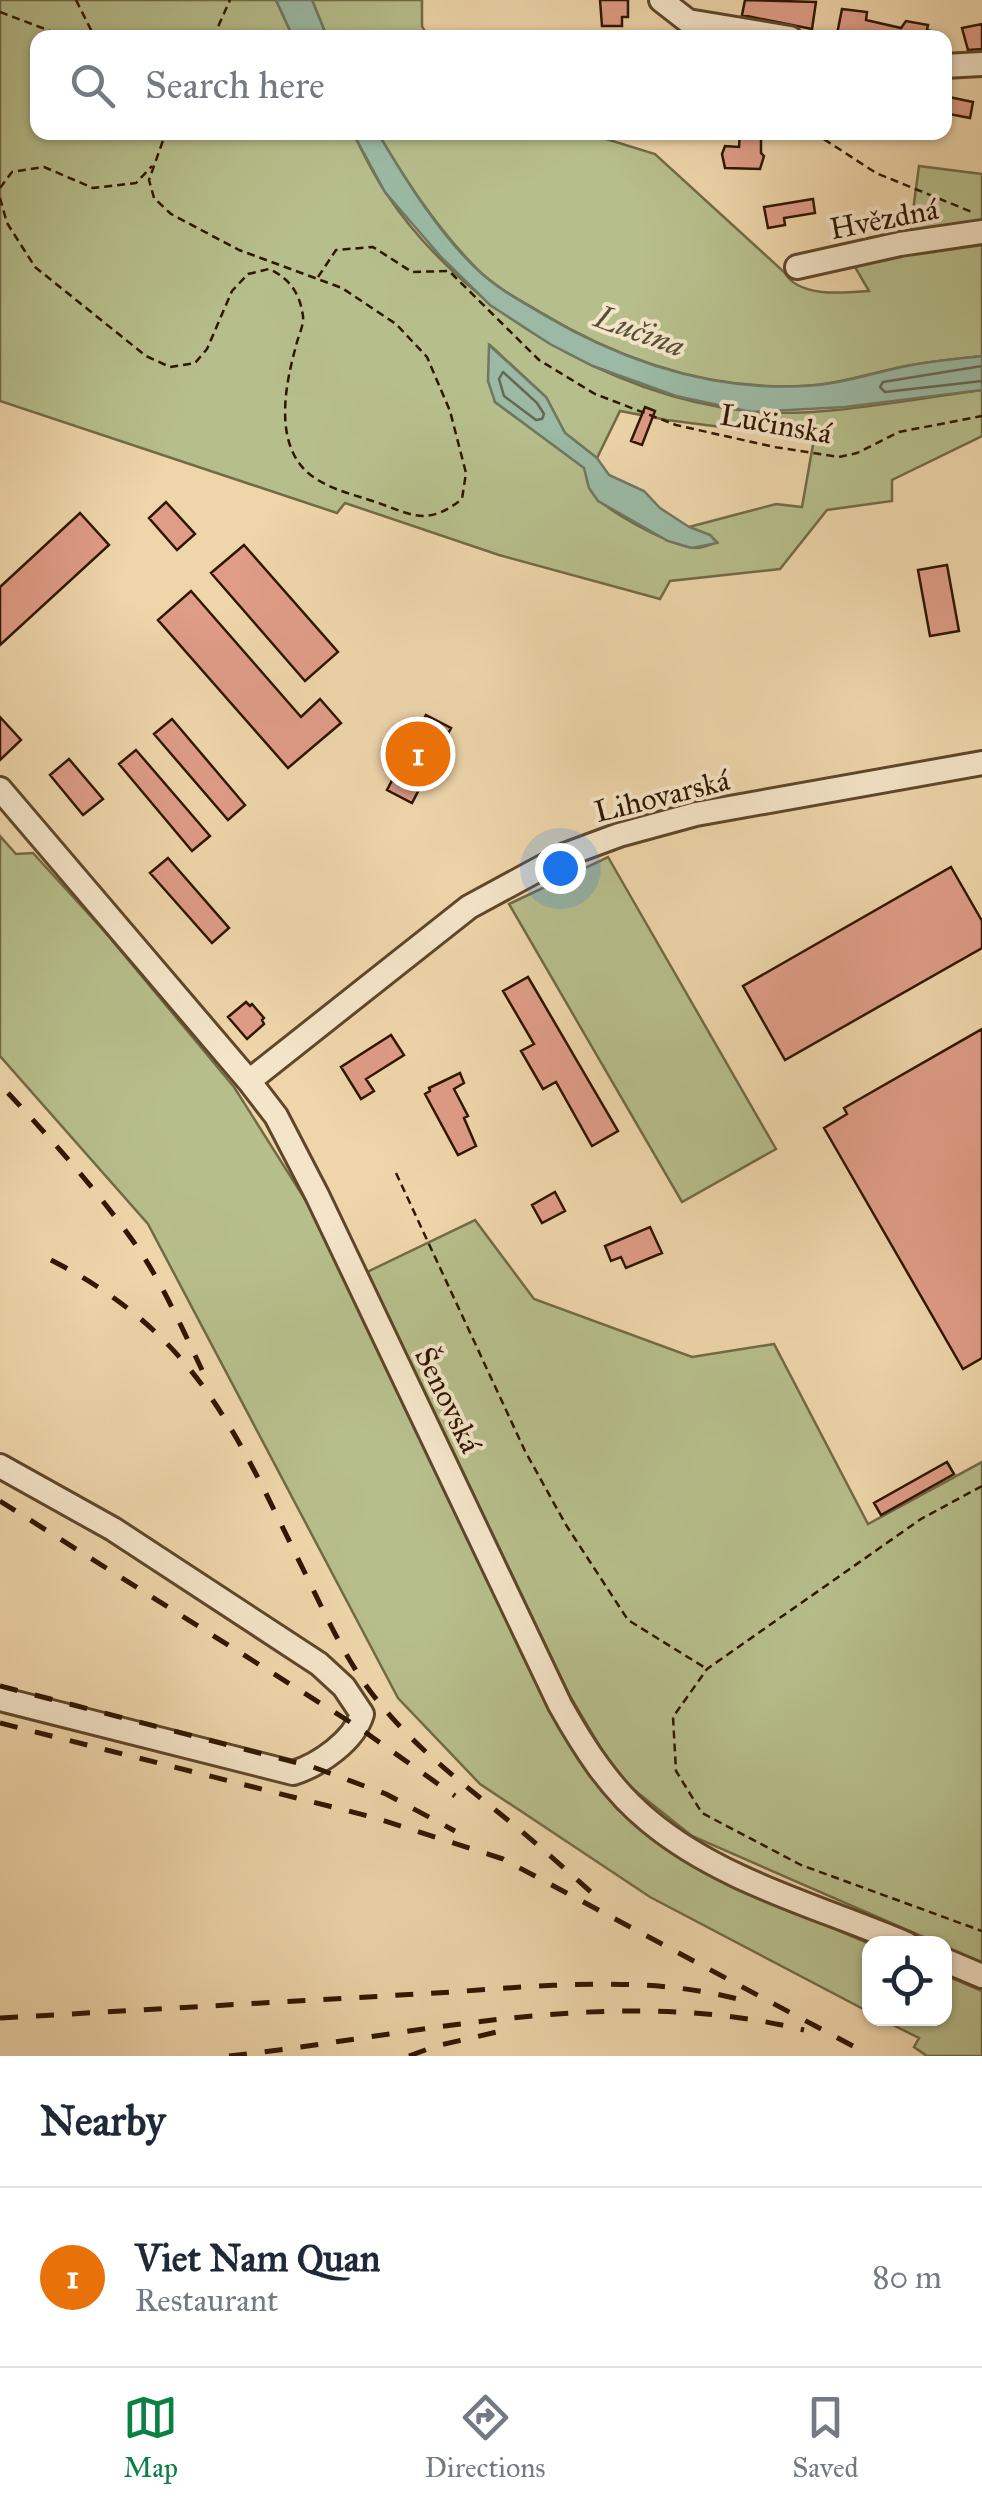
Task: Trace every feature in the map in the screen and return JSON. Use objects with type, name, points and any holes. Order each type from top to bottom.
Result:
[{"type":"street","points":[[661,0],[688,21],[708,20],[754,30]]},
{"type":"street","points":[[952,66],[982,64]]},
{"type":"street","name":"Hvězdná","points":[[797,268],[977,222]]},
{"type":"street","name":"Lihovarská","points":[[249,1081],[469,907],[565,855],[696,814],[982,763]]},
{"type":"street","name":"Šenovská","points":[[0,790],[276,1116],[553,1691],[587,1752],[607,1778],[650,1822],[700,1856],[732,1873],[888,1936]]},
{"type":"street","points":[[0,1466],[113,1529],[318,1664],[344,1687],[362,1714],[358,1727],[313,1766],[293,1773],[0,1699]]},
{"type":"street","points":[[952,1963],[982,1976]]},
{"type":"path","points":[[76,0],[90,30]]},
{"type":"path","points":[[216,30],[230,0]]},
{"type":"path","points":[[0,12],[48,30]]},
{"type":"path","points":[[0,198],[7,222],[35,267],[146,356],[170,367],[195,363],[207,349],[232,291],[248,274],[269,268],[286,277],[304,320],[295,348],[285,431],[294,458],[318,480],[415,516],[443,514],[462,499],[466,473],[450,410],[426,357],[396,324],[342,288],[240,250],[171,214],[154,198],[149,180],[163,140]]},
{"type":"path","points":[[826,140],[876,173],[977,222]]},
{"type":"path","points":[[0,188],[12,172],[44,167],[93,188],[136,183],[153,165]]},
{"type":"path","name":"Lučinská","points":[[316,280],[336,250],[374,247],[412,272],[450,271],[540,360],[595,394],[676,425],[774,447],[839,457],[857,453],[899,432],[982,416]]},
{"type":"path","points":[[396,1173],[524,1450],[566,1525],[628,1620],[707,1669]]},
{"type":"path","points":[[982,1486],[922,1520],[707,1669],[673,1717],[676,1771],[702,1813],[801,1866],[982,1931]]},
{"type":"green space","points":[[0,0],[276,0],[290,30],[30,30],[30,140],[356,140],[386,193],[418,235],[455,273],[497,309],[544,340],[643,387],[695,402],[774,413],[864,407],[982,390],[982,436],[892,480],[892,501],[827,510],[780,569],[670,581],[660,599],[499,555],[345,503],[337,513],[0,401]],"holes":[[[491,346],[546,397],[565,433],[597,458],[620,411],[814,439],[802,507],[776,504],[689,527],[717,542],[694,548],[684,546],[638,526],[597,499],[585,468],[495,402]]]},
{"type":"green space","points":[[312,0],[422,0],[424,30],[324,30]]},
{"type":"green space","points":[[382,140],[610,140],[655,154],[791,280],[811,290],[835,293],[869,291],[852,262],[982,238],[982,356],[915,364],[801,386],[731,383],[665,368],[601,344],[507,292],[463,254],[411,186]]},
{"type":"green space","points":[[919,166],[982,174],[982,226],[910,233]]},
{"type":"green space","points":[[0,836],[16,854],[33,853],[105,932],[234,1087],[308,1204],[539,1686],[617,1809],[728,1883],[862,1941],[862,2008],[650,1897],[480,1784],[398,1698],[148,1224],[0,1056]]},
{"type":"green space","points":[[608,857],[776,1149],[682,1202],[509,904]]},
{"type":"green space","points":[[475,1220],[534,1299],[692,1357],[774,1344],[868,1524],[982,1462],[982,1963],[952,1950],[952,1936],[921,1936],[692,1836],[618,1777],[570,1696],[367,1272]]},
{"type":"green space","points":[[952,1978],[982,1991],[982,2056],[927,2056],[914,2047],[919,2038],[895,2026],[952,2026]]},
{"type":"water","points":[[276,0],[312,0],[324,30],[290,30]]},
{"type":"water","points":[[357,140],[382,140],[438,225],[466,259],[503,290],[604,346],[668,370],[735,383],[803,386],[916,364],[982,356],[982,390],[845,407],[751,412],[676,396],[593,366],[490,305],[441,257],[385,192]]},
{"type":"water","points":[[489,345],[546,397],[565,433],[597,458],[609,475],[644,491],[660,508],[710,535],[717,543],[692,548],[668,541],[598,501],[589,488],[584,468],[495,402],[488,381]]},
{"type":"building","points":[[600,0],[628,0],[628,17],[622,17],[622,26],[602,26]]},
{"type":"building","points":[[745,0],[816,2],[812,29],[742,15]]},
{"type":"building","points":[[842,9],[867,12],[866,20],[901,28],[906,21],[928,25],[927,30],[838,30]]},
{"type":"building","points":[[982,24],[982,49],[968,50],[962,28]]},
{"type":"building","points":[[952,98],[973,102],[970,118],[952,115]]},
{"type":"building","points":[[739,140],[761,140],[764,156],[760,169],[725,168],[725,146],[739,147]]},
{"type":"building","points":[[813,199],[815,213],[784,218],[785,225],[768,228],[764,207]]},
{"type":"building","points":[[645,407],[655,411],[642,445],[631,441]]},
{"type":"building","points":[[166,502],[195,534],[177,550],[149,518]]},
{"type":"building","points":[[80,513],[109,545],[0,645],[0,587]]},
{"type":"building","points":[[244,545],[338,652],[305,681],[211,573]]},
{"type":"building","points":[[947,565],[959,631],[930,636],[918,570]]},
{"type":"building","points":[[191,591],[301,717],[320,699],[341,723],[288,768],[158,620]]},
{"type":"building","points":[[426,715],[451,728],[412,803],[387,790]]},
{"type":"building","points":[[0,717],[21,740],[0,760]]},
{"type":"building","points":[[172,719],[245,805],[228,820],[154,734]]},
{"type":"building","points":[[136,750],[210,836],[192,851],[119,764]]},
{"type":"building","points":[[69,759],[103,799],[83,815],[50,775]]},
{"type":"building","points":[[168,858],[229,928],[212,943],[150,873]]},
{"type":"building","points":[[951,867],[982,921],[982,948],[785,1060],[743,986]]},
{"type":"building","points":[[528,977],[618,1131],[592,1146],[556,1082],[543,1089],[521,1051],[534,1044],[503,991]]},
{"type":"building","points":[[246,1002],[264,1018],[264,1024],[247,1039],[228,1017]]},
{"type":"building","points":[[982,1029],[982,1358],[963,1369],[824,1128],[847,1114],[844,1108]]},
{"type":"building","points":[[391,1035],[404,1055],[366,1079],[374,1091],[361,1099],[341,1067]]},
{"type":"building","points":[[460,1073],[464,1083],[454,1089],[468,1116],[464,1118],[476,1146],[458,1155],[425,1094],[429,1088]]},
{"type":"building","points":[[555,1192],[565,1211],[542,1223],[532,1205]]},
{"type":"building","points":[[650,1227],[662,1253],[626,1268],[621,1257],[611,1261],[605,1246]]},
{"type":"building","points":[[947,1462],[954,1474],[881,1515],[874,1503]]},
{"type":"railway","points":[[8,1093],[73,1165],[133,1241],[162,1287],[202,1370]]},
{"type":"railway","points":[[51,1260],[102,1290],[144,1322],[209,1394],[235,1435],[341,1645],[381,1705],[435,1760],[600,1900]]},
{"type":"railway","points":[[0,1501],[358,1727],[455,1796]]},
{"type":"railway","points":[[0,1686],[313,1767],[386,1794],[455,1831]]},
{"type":"railway","points":[[0,1723],[376,1818],[503,1859],[864,2052]]},
{"type":"railway","points":[[0,2018],[587,1984],[671,1987],[752,2003]]},
{"type":"railway","points":[[229,2056],[444,2026],[588,2012],[660,2011],[732,2017],[804,2030]]},
{"type":"railway","points":[[409,2056],[497,2032]]},
{"type":"place","name":"Viet Nam Quan","points":[[418,754]]},
{"type":"water label","name":"Lučina","points":[[640,331]]}]
